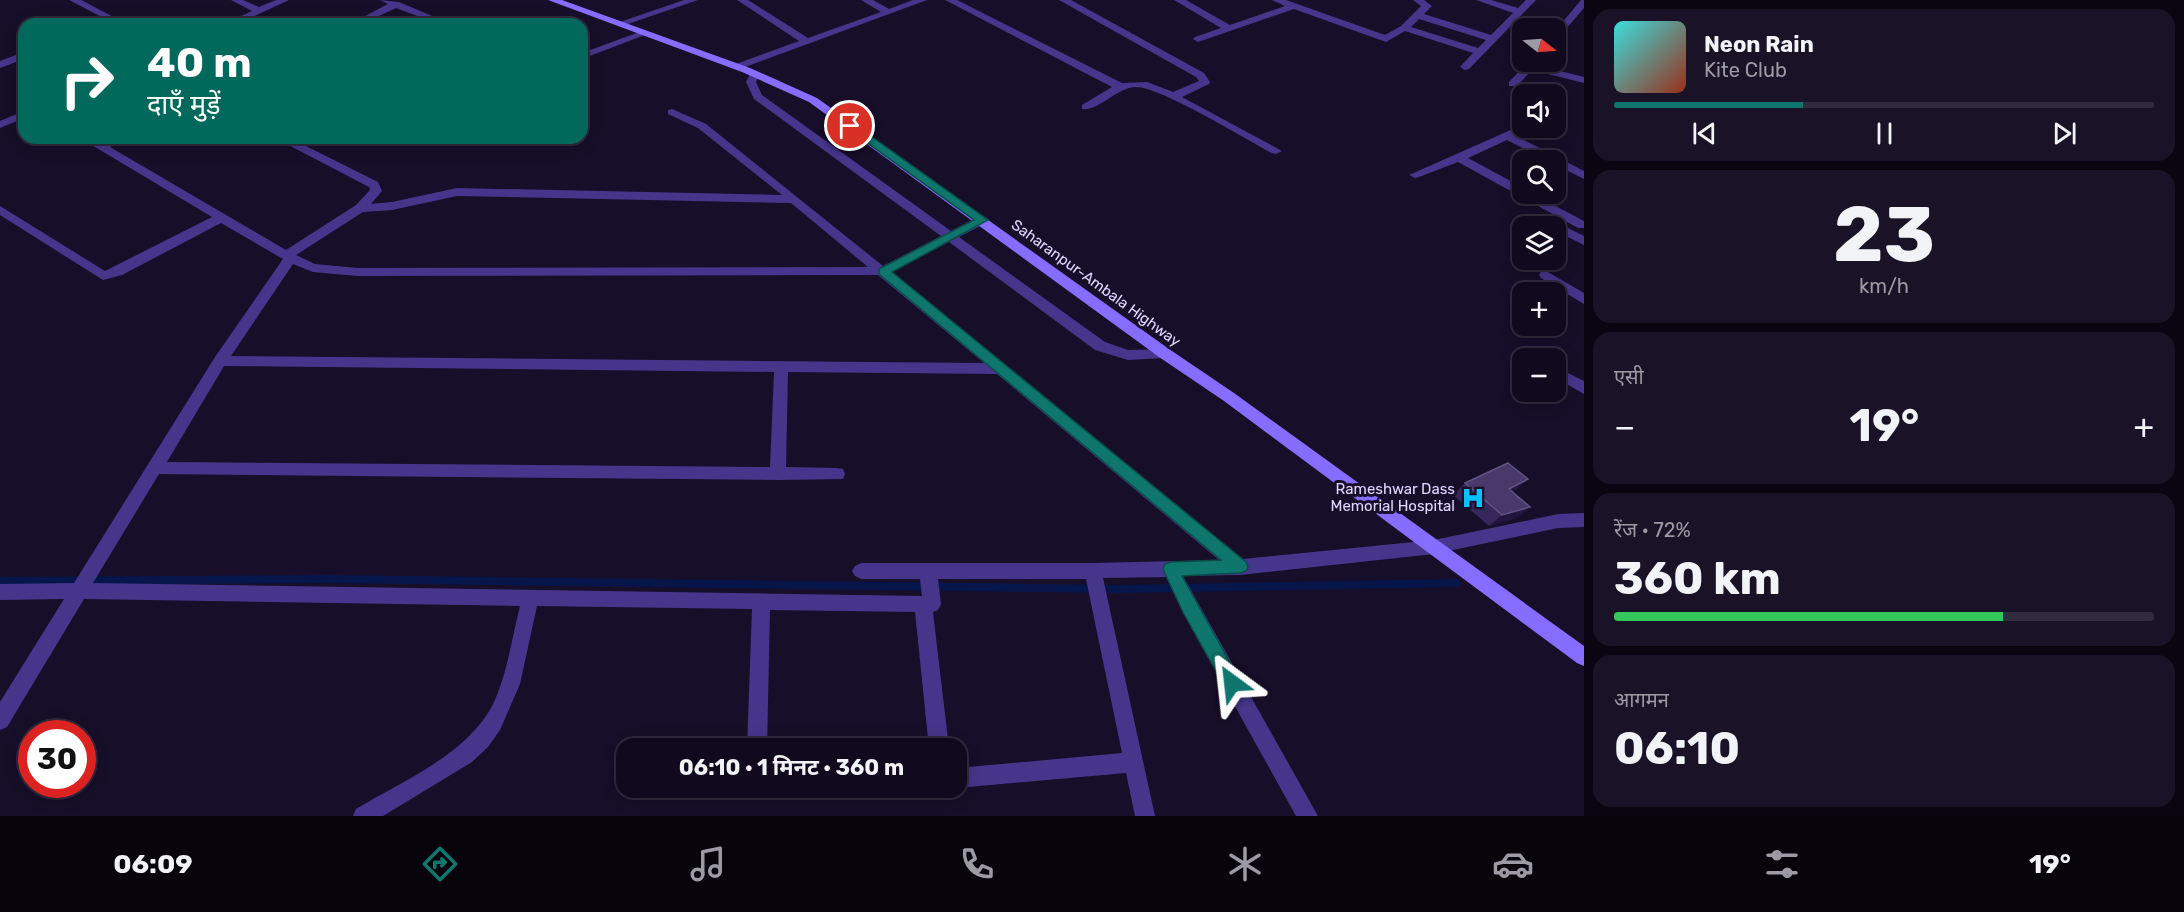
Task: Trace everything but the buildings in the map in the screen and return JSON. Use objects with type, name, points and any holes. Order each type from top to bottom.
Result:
[{"type":"main road","name":"Saharanpur-Ambala Highway","points":[[553,0],[737,67],[813,100],[1164,353],[1229,397],[1584,657]]},
{"type":"street","points":[[74,0],[110,18]]},
{"type":"street","points":[[236,0],[260,11]]},
{"type":"street","points":[[243,18],[284,0]]},
{"type":"street","points":[[385,0],[431,18]]},
{"type":"street","points":[[619,24],[693,0]]},
{"type":"street","points":[[742,0],[807,42]]},
{"type":"street","points":[[866,0],[888,12]]},
{"type":"street","points":[[737,67],[922,0]]},
{"type":"street","points":[[950,0],[1121,87]]},
{"type":"street","points":[[1064,0],[1205,78],[1205,82],[1198,87],[1173,96]]},
{"type":"street","points":[[1179,0],[1230,29]]},
{"type":"street","points":[[1277,0],[1383,39],[1389,39],[1404,28],[1427,6],[1418,0]]},
{"type":"street","points":[[1481,0],[1520,12]]},
{"type":"street","points":[[1465,67],[1531,0]]},
{"type":"street","points":[[1566,23],[1584,2]]},
{"type":"street","points":[[368,18],[396,4]]},
{"type":"street","points":[[1198,39],[1292,6]]},
{"type":"street","points":[[1419,15],[1492,39]]},
{"type":"street","points":[[1404,28],[1480,52]]},
{"type":"street","points":[[588,54],[645,33]]},
{"type":"street","points":[[1,64],[18,57]]},
{"type":"street","points":[[1514,84],[1524,72]]},
{"type":"street","points":[[1558,72],[1584,80]]},
{"type":"street","points":[[755,74],[751,82],[758,97],[1100,346],[1128,355],[1164,353]]},
{"type":"street","points":[[1086,107],[1121,87],[1140,84],[1173,96],[1276,151]]},
{"type":"street","points":[[672,112],[702,126],[794,199],[1240,567]]},
{"type":"street","points":[[0,125],[18,117]]},
{"type":"street","points":[[1415,175],[1512,134]]},
{"type":"street","points":[[1507,136],[1534,150]]},
{"type":"street","points":[[96,144],[289,257],[313,268],[357,272],[883,271],[982,220]]},
{"type":"street","points":[[101,147],[107,144]]},
{"type":"street","points":[[0,720],[220,361],[289,257],[374,196],[376,190],[374,185],[293,144]]},
{"type":"street","points":[[1459,158],[1512,187]]},
{"type":"street","points":[[1566,167],[1584,176]]},
{"type":"street","points":[[360,208],[392,206],[457,192],[794,199]]},
{"type":"street","points":[[1545,204],[1583,224]]},
{"type":"street","points":[[0,210],[103,276],[117,272],[220,218]]},
{"type":"street","points":[[1583,224],[1566,231],[1584,241]]},
{"type":"street","points":[[1546,275],[1584,299]]},
{"type":"street","points":[[220,361],[1002,369]]},
{"type":"street","points":[[778,474],[781,367]]},
{"type":"street","points":[[1566,378],[1584,388]]},
{"type":"street","points":[[156,468],[837,474]]},
{"type":"street","points":[[0,592],[85,582],[530,599],[761,602],[927,586],[1176,581],[1240,567],[1434,547],[1558,521],[1584,520]]},
{"type":"street","points":[[861,570],[927,586]]},
{"type":"street","points":[[1176,581],[1308,816]]},
{"type":"street","points":[[1095,583],[1145,816]]},
{"type":"street","points":[[927,586],[938,738]]},
{"type":"street","points":[[363,816],[465,755],[476,747],[494,725],[503,708],[530,599]]},
{"type":"street","points":[[757,738],[761,602]]},
{"type":"street","points":[[967,777],[1135,762]]},
{"type":"waterway","points":[[0,581],[330,579],[1124,589],[1456,583]]},
{"type":"place","name":"Rameshwar Dass Memorial Hospital","points":[[1473,498]]},
{"type":"route","points":[[850,126],[982,220],[883,271],[1240,567],[1171,569],[1189,607],[1232,683]]}]
